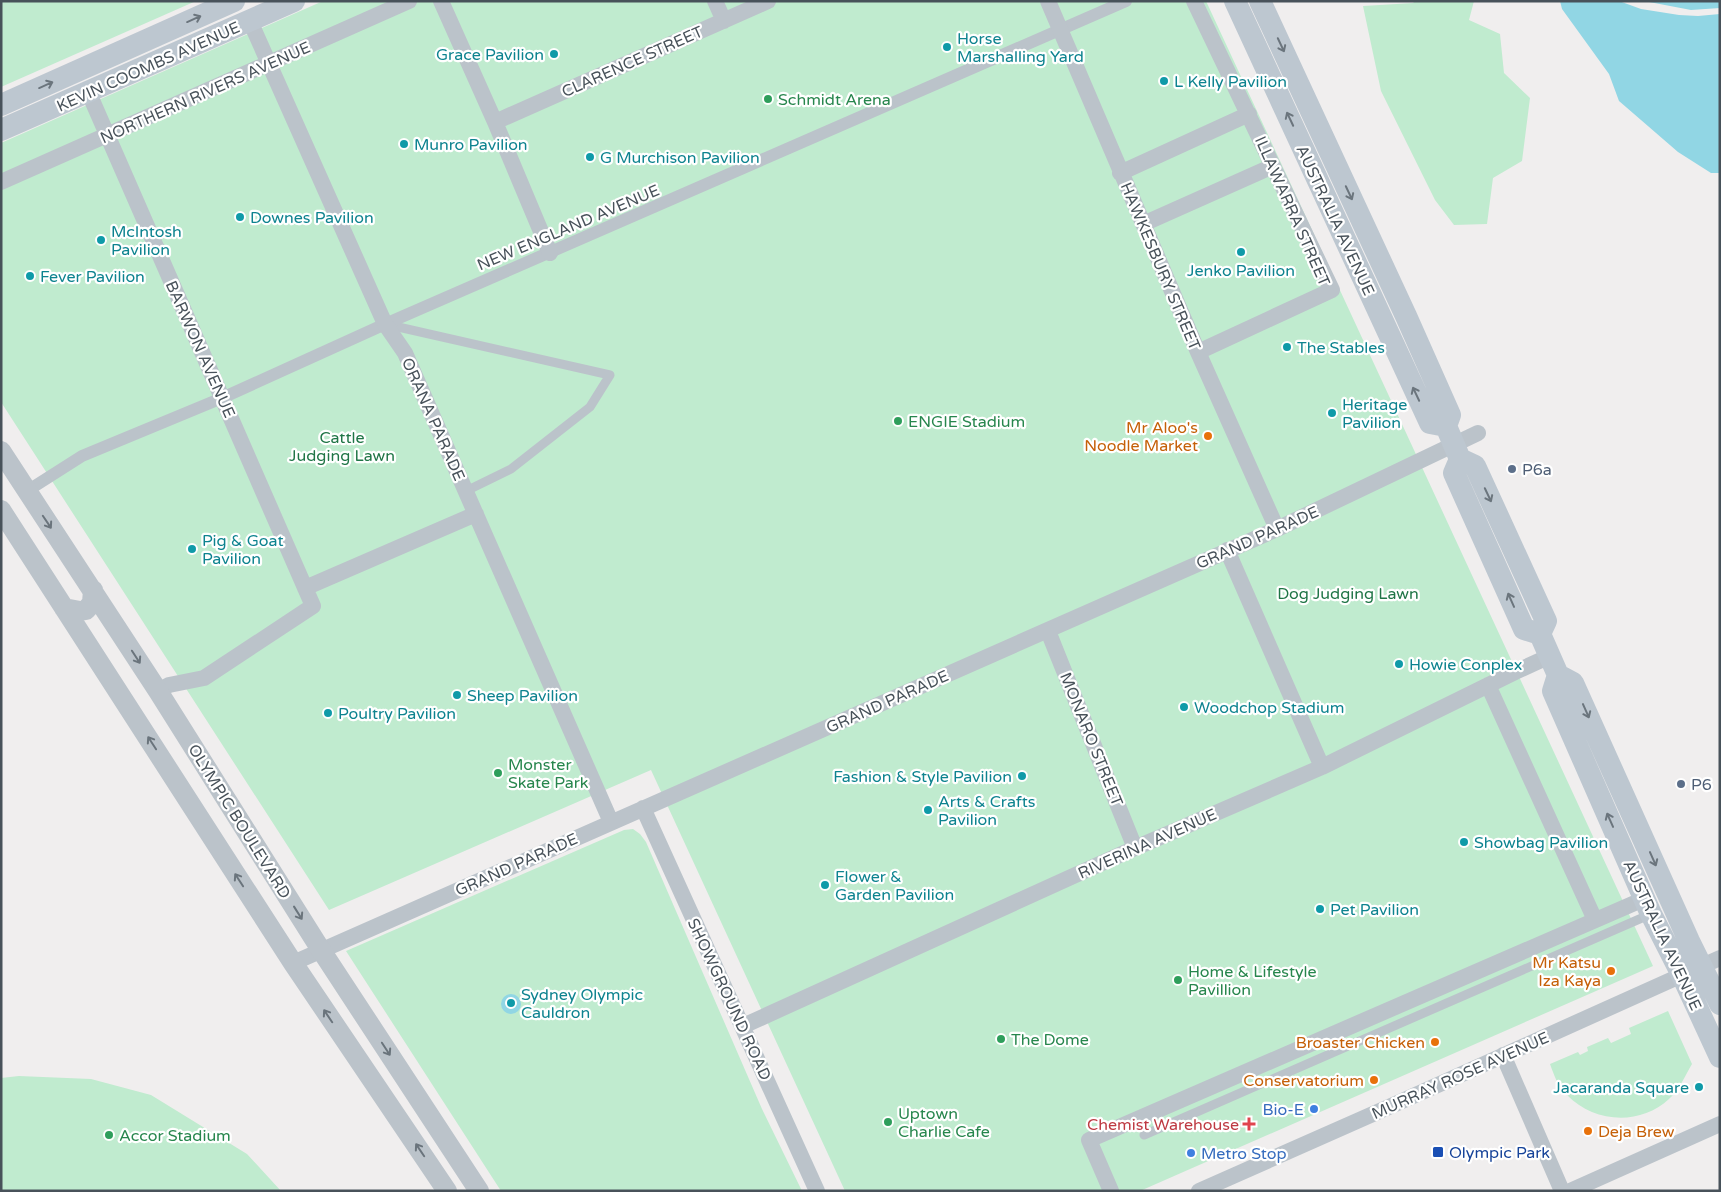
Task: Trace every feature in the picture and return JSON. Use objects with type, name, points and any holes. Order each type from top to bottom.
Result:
[{"type":"main road","name":"KEVIN COOMBS AVENUE","points":[[1,105],[234,1]]},
{"type":"main road","name":"KEVIN COOMBS AVENUE","points":[[1,130],[88,91],[246,11],[294,1]]},
{"type":"main road","name":"AUSTRALIA AVENUE","points":[[1235,1],[1430,423],[1475,466],[1546,621],[1540,634],[1554,665],[1573,683],[1720,1004]]},
{"type":"main road","name":"AUSTRALIA AVENUE","points":[[1260,1],[1450,415],[1453,444]]},
{"type":"main road","name":"AUSTRALIA AVENUE","points":[[1554,665],[1553,691],[1648,906],[1702,966],[1720,1057]]},
{"type":"street","name":"NORTHERN RIVERS AVENUE","points":[[1,182],[409,1]]},
{"type":"street","points":[[441,1],[495,122],[550,253]]},
{"type":"street","points":[[716,1],[724,21]]},
{"type":"street","name":"CLARENCE STREET","points":[[495,122],[768,1]]},
{"type":"street","name":"HAWKESBURY STREET","points":[[1048,1],[1120,173],[1277,529]]},
{"type":"street","name":"NEW ENGLAND AVENUE","points":[[26,491],[82,456],[222,398],[385,324],[1126,1]]},
{"type":"street","name":"ILLAWARRA STREET","points":[[1194,1],[1332,290],[1198,352]]},
{"type":"street","name":"ORANA PARADE","points":[[246,11],[385,324],[405,353],[611,822]]},
{"type":"street","name":"BARWON AVENUE","points":[[88,91],[313,606],[204,678],[169,684],[158,691]]},
{"type":"street","points":[[1120,173],[1249,114]]},
{"type":"street","points":[[1143,224],[1273,166]]},
{"type":"street","name":"GRAND PARADE","points":[[293,963],[1277,529],[1478,433]]},
{"type":"street","name":"OLYMPIC BOULEVARD","points":[[1,451],[93,590],[322,950],[479,1191]]},
{"type":"street","name":"OLYMPIC BOULEVARD","points":[[1,510],[293,963],[447,1191]]},
{"type":"street","points":[[305,588],[476,514]]},
{"type":"street","points":[[1227,550],[1322,767]]},
{"type":"street","points":[[51,588],[54,575],[62,567],[74,567],[80,571]]},
{"type":"street","points":[[64,608],[80,611],[86,610],[92,603],[93,590]]},
{"type":"street","name":"MONARO STREET","points":[[1048,631],[1135,848]]},
{"type":"street","name":"RIVERINA AVENUE","points":[[743,1026],[1135,848],[1322,767],[1488,685],[1554,665]]},
{"type":"street","points":[[1488,685],[1595,920]]},
{"type":"street","name":"SHOWGROUND ROAD","points":[[643,808],[817,1191]]},
{"type":"street","points":[[1111,1191],[1089,1140],[1595,920],[1648,906]]},
{"type":"street","name":"MURRAY ROSE AVENUE","points":[[1199,1191],[1702,966]]},
{"type":"street","points":[[1503,1055],[1562,1191]]},
{"type":"street","points":[[1570,1191],[1720,1124]]},
{"type":"lane","points":[[385,324],[610,375],[590,407],[511,469],[466,491]]},
{"type":"lane","points":[[1144,1135],[1648,906]]},
{"type":"green space","points":[[1,1],[196,1],[1,87]]},
{"type":"green space","points":[[323,1],[1206,1],[1653,966],[1140,1191],[845,1191],[651,770],[329,910],[1,402],[1,143]]},
{"type":"green space","points":[[1415,1],[1474,1],[1469,20],[1500,34],[1504,73],[1530,98],[1522,161],[1493,178],[1487,224],[1454,225],[1435,200],[1381,91],[1363,6],[1413,3]]},
{"type":"green space","points":[[633,829],[646,842],[762,1109],[802,1191],[501,1191],[346,951],[624,830]]},
{"type":"green space","points":[[1668,1011],[1692,1064],[1676,1091],[1657,1108],[1645,1114],[1631,1117],[1603,1116],[1578,1104],[1561,1088],[1550,1064],[1578,1052],[1580,1055],[1588,1051],[1587,1047],[1608,1038],[1611,1043],[1631,1034],[1629,1028]]},
{"type":"green space","name":"Accor Stadium","points":[[19,1076],[91,1079],[151,1095],[247,1154],[281,1191],[1,1191],[1,1078]]},
{"type":"water","points":[[1560,1],[1720,1],[1720,173],[1711,173],[1678,152],[1619,101],[1609,74],[1562,9]]},
{"type":"water","name":"Sydney Olympic Cauldron","points":[[507,994],[515,994],[521,1000],[521,1008],[515,1014],[507,1014],[501,1008],[501,1000]]},
{"type":"pier","points":[[1619,1],[1644,1],[1691,10],[1720,8],[1720,14],[1679,15],[1641,9]]},
{"type":"place","name":"Horse Marshalling Yard","points":[[947,47]]},
{"type":"place","name":"Grace Pavilion","points":[[554,54]]},
{"type":"place","name":"L Kelly Pavilion","points":[[1164,81]]},
{"type":"place","name":"Schmidt Arena","points":[[768,99]]},
{"type":"place","name":"Munro Pavilion","points":[[404,144]]},
{"type":"place","name":"G Murchison Pavilion","points":[[590,157]]},
{"type":"place","name":"Downes Pavilion","points":[[240,217]]},
{"type":"place","name":"McIntosh Pavilion","points":[[101,240]]},
{"type":"place","name":"Jenko Pavilion","points":[[1241,252]]},
{"type":"place","name":"Fever Pavilion","points":[[30,276]]},
{"type":"place","name":"The Stables","points":[[1287,347]]},
{"type":"place","name":"Heritage Pavilion","points":[[1332,413]]},
{"type":"place","name":"ENGIE Stadium","points":[[898,421]]},
{"type":"place","name":"Mr Aloo's Noodle Market","points":[[1208,436]]},
{"type":"place","name":"P6a","points":[[1512,469]]},
{"type":"place","name":"Pig & Goat Pavilion","points":[[192,549]]},
{"type":"place","name":"Howie Conplex","points":[[1399,664]]},
{"type":"place","name":"Sheep Pavilion","points":[[457,695]]},
{"type":"place","name":"Woodchop Stadium","points":[[1184,707]]},
{"type":"place","name":"Poultry Pavilion","points":[[328,713]]},
{"type":"place","name":"Monster Skate Park","points":[[498,773]]},
{"type":"place","name":"Fashion & Style Pavilion","points":[[1022,776]]},
{"type":"place","name":"P6","points":[[1681,784]]},
{"type":"place","name":"Arts & Crafts Pavilion","points":[[928,810]]},
{"type":"place","name":"Showbag Pavilion","points":[[1464,842]]},
{"type":"place","name":"Flower & Garden Pavilion","points":[[825,885]]},
{"type":"place","name":"Pet Pavilion","points":[[1320,909]]},
{"type":"place","name":"Mr Katsu Iza Kaya","points":[[1611,971]]},
{"type":"place","name":"Home & Lifestyle Pavillion","points":[[1178,980]]},
{"type":"place","name":"Sydney Olympic Cauldron","points":[[511,1003]]},
{"type":"place","name":"The Dome","points":[[1001,1039]]},
{"type":"place","name":"Broaster Chicken","points":[[1435,1042]]},
{"type":"place","name":"Conservatorium","points":[[1374,1080]]},
{"type":"place","name":"Jacaranda Square","points":[[1699,1087]]},
{"type":"place","name":"Bio-E","points":[[1314,1109]]},
{"type":"place","name":"Uptown Charlie Cafe","points":[[888,1122]]},
{"type":"place","name":"Chemist Warehouse","points":[[1249,1124]]},
{"type":"place","name":"Deja Brew","points":[[1588,1131]]},
{"type":"place","name":"Accor Stadium","points":[[109,1135]]},
{"type":"place","name":"Olympic Park","points":[[1438,1152]]},
{"type":"place","name":"Metro Stop","points":[[1191,1153]]},
{"type":"park label","name":"Cattle Judging Lawn","points":[[342,446]]},
{"type":"park label","name":"Dog Judging Lawn","points":[[1348,593]]}]
